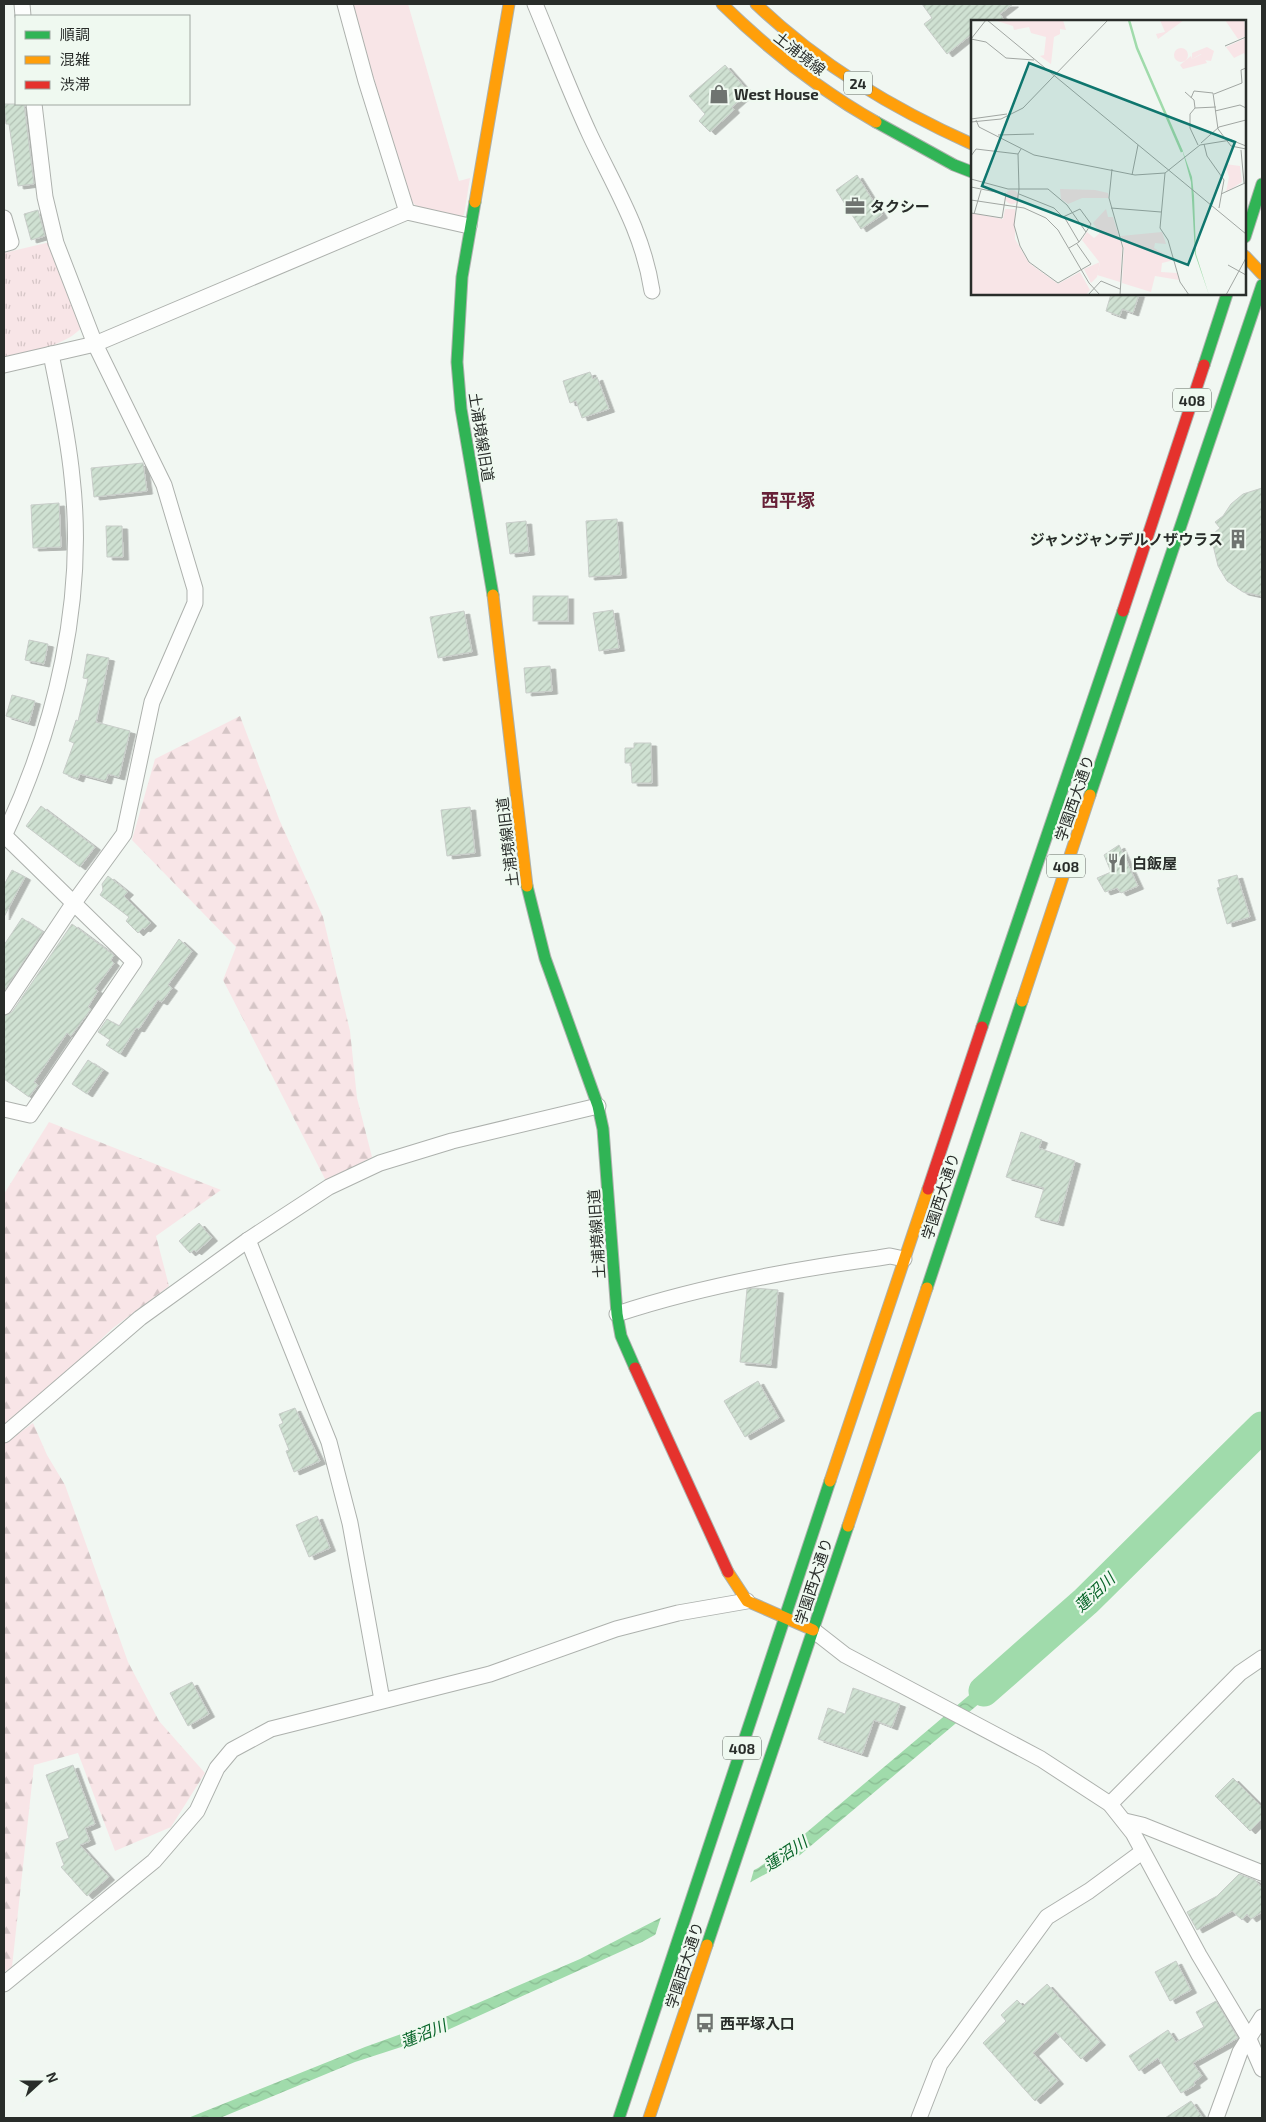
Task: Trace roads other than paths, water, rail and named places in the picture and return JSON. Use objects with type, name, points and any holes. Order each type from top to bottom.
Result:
[{"type":"main road","name":"土浦境線旧道","points":[[508,4],[486,144],[469,226],[458,323],[457,362],[461,409],[490,571],[529,899],[545,958],[598,1106],[603,1129],[617,1314],[628,1356],[723,1565],[747,1601]]},
{"type":"main road","name":"土浦境線","points":[[722,4],[752,34],[800,74],[839,101],[971,172]]},
{"type":"main road","name":"土浦境線","points":[[756,4],[774,22],[825,64],[898,107],[971,144]]},
{"type":"main road","points":[[1246,234],[1262,184]]},
{"type":"main road","points":[[1246,257],[1262,275]]},
{"type":"main road","points":[[1246,277],[1262,275]]},
{"type":"main road","name":"学園西大通り","points":[[649,2118],[1183,514],[1262,285]]},
{"type":"main road","name":"学園西大通り","points":[[619,2118],[904,1259],[1158,506],[1227,295]]},
{"type":"main road","points":[[747,1601],[813,1630]]},
{"type":"street","points":[[345,4],[366,81],[407,212]]},
{"type":"street","points":[[535,4],[589,134],[635,228],[648,262],[652,291]]},
{"type":"street","points":[[4,1007],[72,904],[124,834],[152,702],[195,603],[195,589],[164,485],[95,344],[56,243],[45,197],[34,105]]},
{"type":"street","points":[[4,365],[95,344],[407,212],[469,226]]},
{"type":"street","points":[[4,218],[11,242],[4,244]]},
{"type":"street","points":[[4,1109],[30,1115],[134,962],[72,904],[4,836],[33,770],[48,722],[60,674],[73,584],[75,513],[72,478],[51,354]]},
{"type":"street","points":[[4,1435],[140,1318],[248,1240],[328,1187],[380,1163],[452,1141],[598,1106]]},
{"type":"street","points":[[248,1240],[329,1442],[350,1523],[382,1700]]},
{"type":"street","points":[[617,1314],[657,1301],[758,1278],[890,1256],[904,1259]]},
{"type":"street","points":[[4,1984],[154,1861],[196,1811],[217,1768],[232,1750],[271,1729],[490,1674],[616,1630],[678,1613],[747,1601]]},
{"type":"street","points":[[813,1630],[845,1655],[1041,1760],[1110,1804],[1125,1821],[1199,1956],[1248,2037],[1262,2069]]},
{"type":"street","points":[[1110,1804],[1240,1673],[1262,1658]]},
{"type":"street","points":[[1125,1821],[1142,1825],[1262,1873]]},
{"type":"street","points":[[919,2118],[940,2064],[1047,1917],[1105,1880],[1142,1852]]},
{"type":"street","points":[[1216,2118],[1240,2052],[1262,2017]]},
{"type":"water","points":[[1012,1659],[1020,1669],[800,1855],[642,1942],[432,2037],[355,2062],[220,2118],[188,2118],[365,2047],[429,2024],[580,1959],[758,1868],[794,1843]]},
{"type":"waterway","name":"蓮沼川","points":[[984,1691],[1086,1601],[1262,1427]]},
{"type":"place","name":"West House","points":[[719,94]]},
{"type":"place","name":"タクシー","points":[[855,206]]},
{"type":"place","name":"ジャンジャンデルノザウラス","points":[[1238,539]]},
{"type":"place","name":"白飯屋","points":[[1117,863]]},
{"type":"place","name":"西平塚入口","points":[[705,2023]]},
{"type":"district","name":"西平塚","points":[[788,500]]}]
